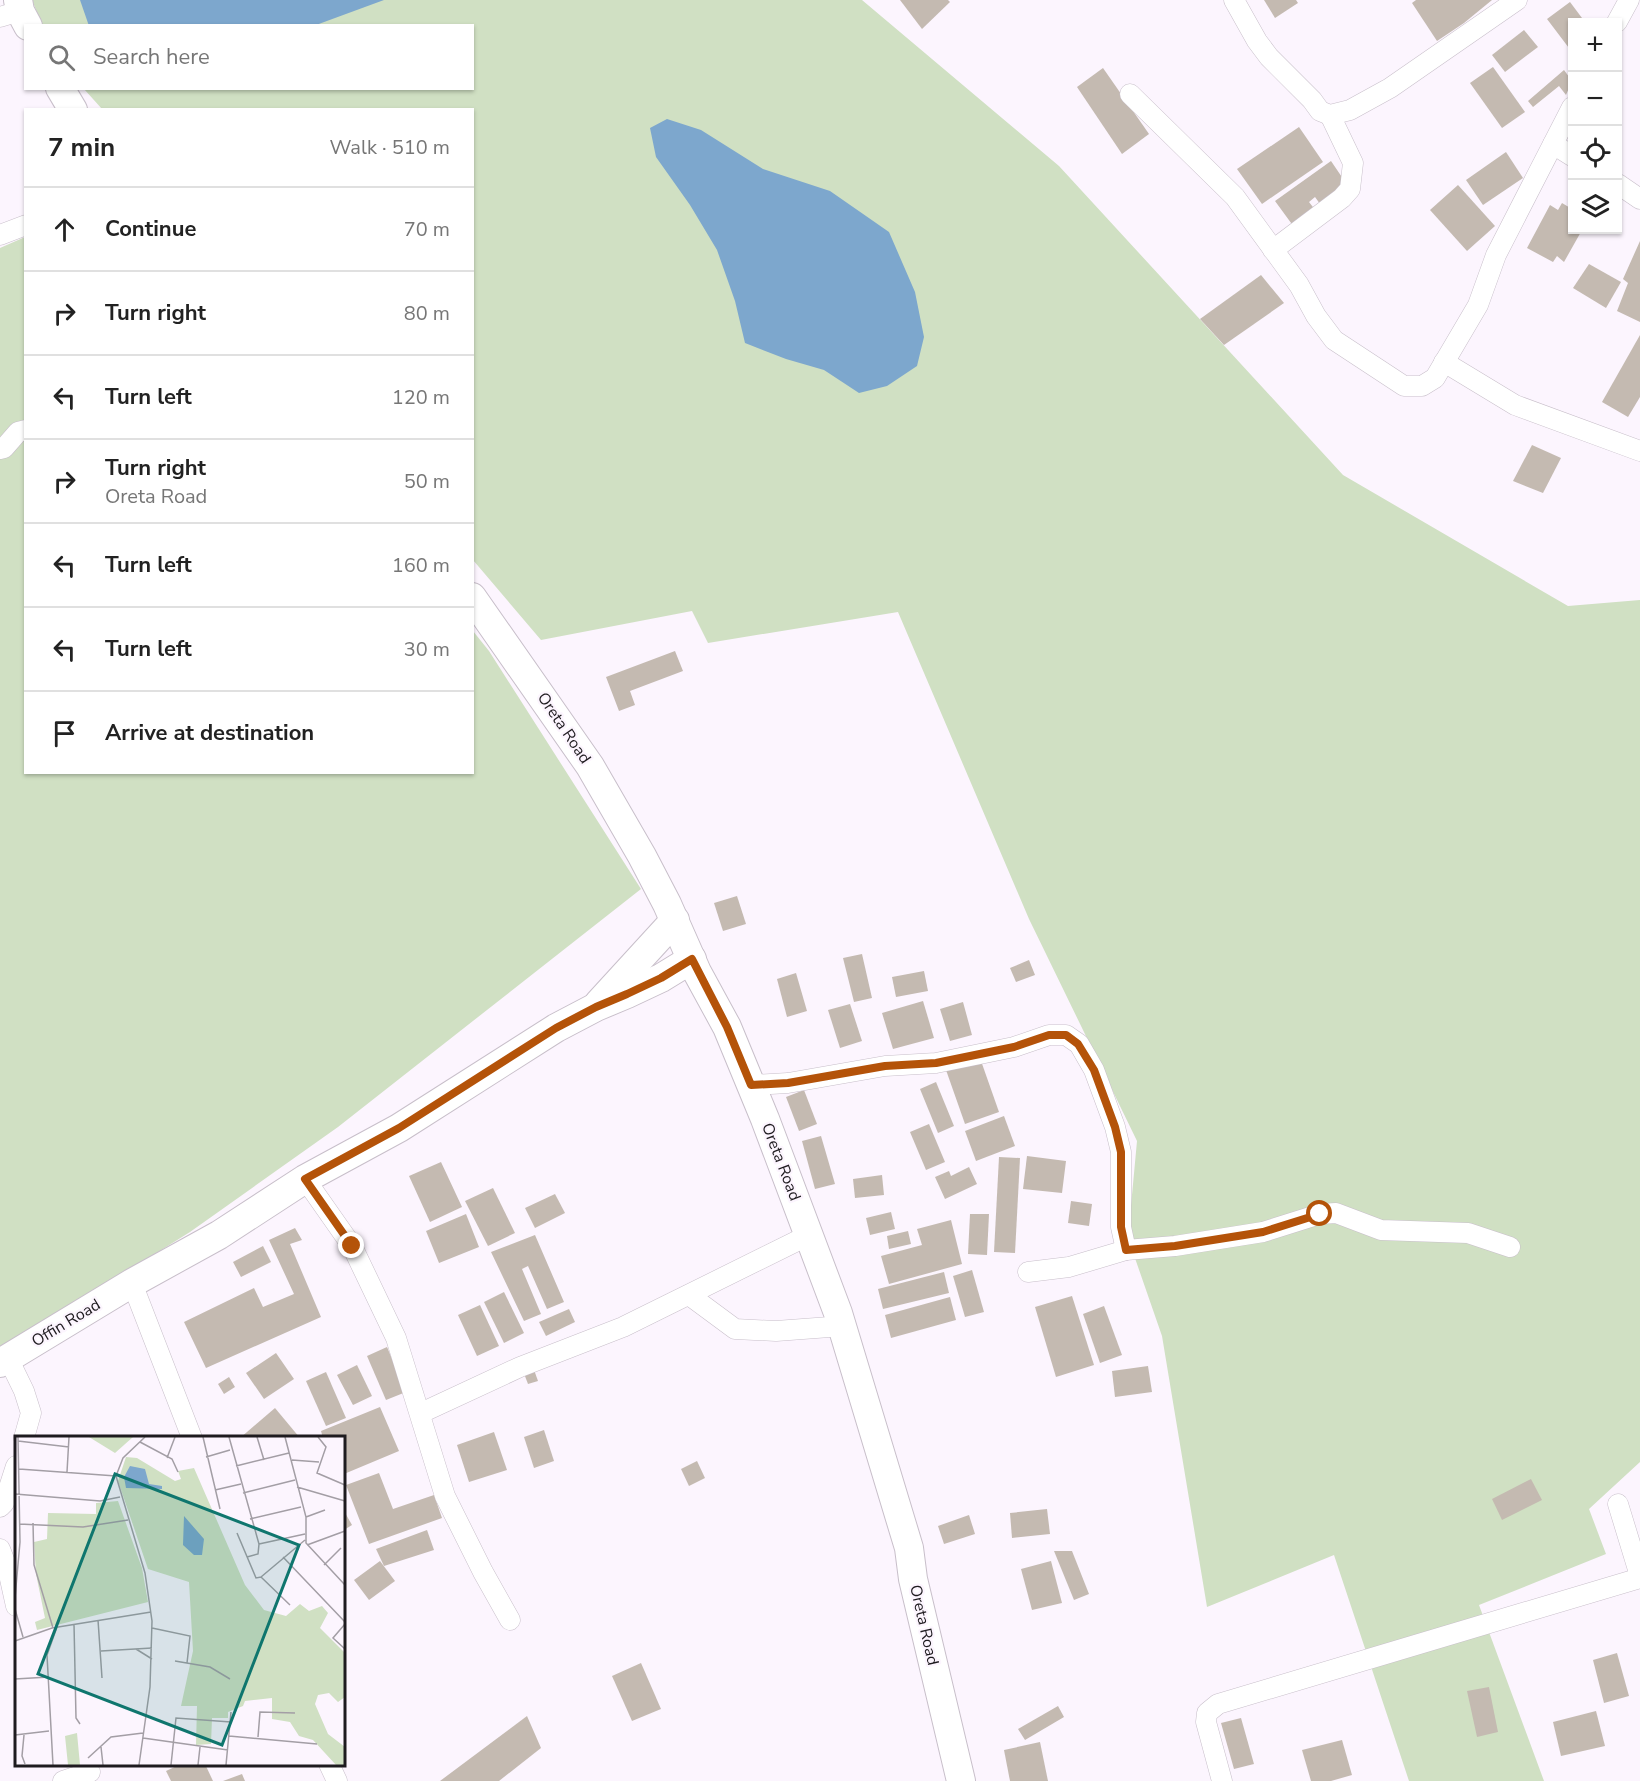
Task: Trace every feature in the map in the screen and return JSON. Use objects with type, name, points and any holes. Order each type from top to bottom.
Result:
[{"type":"street","points":[[1234,0],[1257,41],[1269,57],[1320,111],[1330,115],[1350,110],[1390,88],[1516,0]]},
{"type":"street","points":[[1619,18],[1629,0]]},
{"type":"street","points":[[61,90],[72,108]]},
{"type":"street","points":[[1130,94],[1235,197],[1274,250],[1334,340],[1404,386],[1422,386],[1435,378],[1478,305],[1496,255],[1568,115]]},
{"type":"street","points":[[1274,250],[1342,198],[1350,189],[1353,163],[1330,115]]},
{"type":"street","points":[[1553,144],[1568,153]]},
{"type":"street","points":[[1622,187],[1640,199]]},
{"type":"street","points":[[0,235],[24,226]]},
{"type":"street","points":[[1444,362],[1515,405],[1640,451]]},
{"type":"street","points":[[0,449],[4,448],[18,432],[24,430]]},
{"type":"street","name":"Oreta Road","points":[[474,600],[590,766],[642,856],[727,1027],[751,1085],[843,1326],[909,1548],[913,1579],[961,1781]]},
{"type":"street","points":[[596,1007],[675,920]]},
{"type":"street","points":[[596,1007],[636,990],[692,959]]},
{"type":"street","name":"Offin Road","points":[[4,1361],[132,1282],[219,1235],[305,1179],[399,1128],[507,1058],[596,1007]]},
{"type":"street","points":[[751,1085],[788,1083],[885,1066],[936,1063],[1014,1047],[1049,1035],[1066,1035],[1078,1044],[1094,1070],[1115,1127],[1121,1152],[1121,1227],[1126,1250]]},
{"type":"street","points":[[305,1179],[352,1246],[396,1338],[445,1496],[510,1620]]},
{"type":"street","points":[[1028,1272],[1069,1267],[1126,1250],[1175,1246],[1263,1232],[1320,1214],[1336,1213],[1380,1230],[1467,1233],[1510,1247]]},
{"type":"street","points":[[421,1413],[520,1367],[623,1327],[809,1235]]},
{"type":"street","points":[[132,1282],[192,1436]]},
{"type":"street","points":[[688,1294],[735,1329],[776,1331],[843,1326]]},
{"type":"street","points":[[4,1361],[24,1391],[31,1413],[24,1436]]},
{"type":"street","points":[[0,1507],[4,1503],[15,1469]]},
{"type":"street","points":[[1222,1781],[1206,1722],[1207,1713],[1218,1704],[1640,1577],[1618,1503]]},
{"type":"street","points":[[0,1550],[8,1570],[15,1602]]},
{"type":"street","points":[[330,1766],[337,1781]]},
{"type":"street","points":[[63,1781],[91,1772]]},
{"type":"green space","points":[[32,0],[862,0],[1059,166],[1343,475],[1568,606],[1640,600],[1640,1462],[1589,1509],[1606,1554],[1479,1605],[1544,1781],[1409,1781],[1334,1555],[1207,1607],[1162,1336],[1128,1238],[1137,1141],[1029,919],[898,612],[708,643],[692,611],[541,640],[474,561],[474,108],[101,108],[85,90],[474,90],[474,24],[42,24]]},
{"type":"green space","points":[[24,237],[24,774],[474,774],[474,632],[489,651],[641,889],[338,1127],[190,1232],[0,1351],[0,248]]},
{"type":"water","points":[[80,0],[384,0],[319,24],[88,24]]},
{"type":"water","points":[[667,119],[701,130],[763,169],[830,191],[889,232],[915,292],[924,337],[917,366],[887,386],[859,393],[824,370],[786,359],[745,343],[735,301],[717,250],[690,205],[656,157],[650,128]]},
{"type":"building","points":[[900,0],[948,0],[950,2],[922,29]]},
{"type":"building","points":[[1264,0],[1296,0],[1298,3],[1275,18]]},
{"type":"building","points":[[1416,0],[1492,0],[1437,41],[1412,3]]},
{"type":"building","points":[[1570,2],[1582,18],[1568,18],[1568,47],[1547,19]]},
{"type":"building","points":[[1524,30],[1538,47],[1505,72],[1492,55]]},
{"type":"building","points":[[1493,67],[1525,112],[1502,128],[1470,83]]},
{"type":"building","points":[[1103,68],[1149,134],[1122,154],[1077,87]]},
{"type":"building","points":[[1564,70],[1568,76],[1566,95],[1559,86],[1533,107],[1528,101]]},
{"type":"building","points":[[1299,127],[1323,162],[1262,204],[1237,169]]},
{"type":"building","points":[[1506,152],[1523,178],[1483,205],[1466,180]]},
{"type":"building","points":[[1331,161],[1350,189],[1323,208],[1315,197],[1309,202],[1316,211],[1294,227],[1275,201]]},
{"type":"building","points":[[1458,185],[1495,226],[1467,251],[1430,210]]},
{"type":"building","points":[[1562,203],[1568,207],[1568,234],[1580,234],[1564,262],[1557,256],[1553,262],[1527,248],[1550,205],[1558,210]]},
{"type":"building","points":[[1640,241],[1640,322],[1617,311],[1628,283],[1623,279]]},
{"type":"building","points":[[1589,264],[1621,282],[1606,308],[1573,288]]},
{"type":"building","points":[[1261,275],[1284,303],[1224,345],[1200,319]]},
{"type":"building","points":[[1640,335],[1640,397],[1628,417],[1602,402]]},
{"type":"building","points":[[1532,445],[1561,458],[1543,493],[1513,481]]},
{"type":"building","points":[[675,651],[683,671],[630,691],[635,705],[619,711],[606,677]]},
{"type":"building","points":[[737,896],[746,924],[723,931],[714,903]]},
{"type":"building","points":[[862,954],[872,998],[854,1002],[843,958]]},
{"type":"building","points":[[1029,960],[1035,975],[1016,982],[1010,968]]},
{"type":"building","points":[[924,971],[928,991],[896,997],[892,977]]},
{"type":"building","points":[[796,973],[807,1011],[787,1017],[777,979]]},
{"type":"building","points":[[923,1001],[934,1038],[893,1049],[882,1013]]},
{"type":"building","points":[[963,1002],[972,1035],[950,1041],[940,1009]]},
{"type":"building","points":[[850,1004],[862,1041],[840,1048],[828,1010]]},
{"type":"building","points":[[980,1058],[999,1112],[965,1124],[946,1070]]},
{"type":"building","points":[[936,1082],[954,1126],[938,1133],[920,1089]]},
{"type":"building","points":[[804,1090],[817,1124],[799,1131],[786,1097]]},
{"type":"building","points":[[1004,1116],[1015,1146],[976,1161],[965,1131]]},
{"type":"building","points":[[929,1124],[945,1162],[926,1170],[910,1132]]},
{"type":"building","points":[[821,1136],[835,1184],[815,1189],[802,1141]]},
{"type":"building","points":[[1027,1156],[1066,1161],[1062,1193],[1023,1189]]},
{"type":"building","points":[[999,1157],[1020,1158],[1015,1253],[994,1252]]},
{"type":"building","points":[[441,1162],[462,1207],[430,1222],[409,1176]]},
{"type":"building","points":[[969,1167],[977,1184],[945,1199],[935,1177],[949,1171],[951,1176]]},
{"type":"building","points":[[882,1175],[884,1195],[855,1198],[853,1179]]},
{"type":"building","points":[[493,1188],[515,1233],[488,1246],[465,1201]]},
{"type":"building","points":[[555,1194],[565,1213],[535,1228],[525,1208]]},
{"type":"building","points":[[1071,1201],[1092,1204],[1089,1226],[1068,1223]]},
{"type":"building","points":[[891,1212],[895,1229],[870,1235],[866,1218]]},
{"type":"building","points":[[466,1214],[479,1247],[439,1263],[426,1231]]},
{"type":"building","points":[[970,1214],[989,1214],[987,1255],[968,1254]]},
{"type":"building","points":[[951,1220],[962,1264],[889,1284],[881,1256],[922,1245],[917,1229]]},
{"type":"building","points":[[295,1228],[302,1240],[290,1244],[321,1317],[206,1368],[184,1322],[254,1288],[263,1307],[294,1294],[269,1240]]},
{"type":"building","points":[[908,1231],[911,1244],[889,1249],[887,1236]]},
{"type":"building","points":[[535,1235],[564,1302],[547,1309],[528,1266],[522,1269],[541,1314],[524,1321],[491,1252]]},
{"type":"building","points":[[263,1246],[271,1262],[241,1277],[233,1262]]},
{"type":"building","points":[[972,1270],[984,1312],[965,1317],[953,1276]]},
{"type":"building","points":[[944,1272],[949,1293],[883,1309],[878,1289]]},
{"type":"building","points":[[504,1292],[524,1333],[504,1343],[484,1302]]},
{"type":"building","points":[[1072,1296],[1094,1365],[1056,1377],[1035,1307]]},
{"type":"building","points":[[950,1297],[956,1320],[891,1338],[885,1315]]},
{"type":"building","points":[[480,1305],[499,1346],[477,1356],[458,1315]]},
{"type":"building","points":[[1104,1306],[1122,1355],[1100,1363],[1083,1314]]},
{"type":"building","points":[[569,1309],[575,1322],[546,1336],[539,1322]]},
{"type":"building","points":[[387,1347],[406,1392],[386,1400],[367,1356]]},
{"type":"building","points":[[276,1353],[294,1379],[264,1399],[246,1373]]},
{"type":"building","points":[[357,1365],[372,1396],[353,1405],[337,1375]]},
{"type":"building","points":[[1148,1366],[1152,1392],[1115,1397],[1112,1371]]},
{"type":"building","points":[[533,1367],[538,1381],[528,1384],[523,1371]]},
{"type":"building","points":[[326,1372],[346,1418],[326,1426],[306,1381]]},
{"type":"building","points":[[229,1377],[235,1387],[224,1394],[218,1384]]},
{"type":"building","points":[[380,1407],[399,1451],[345,1474],[345,1436],[322,1436],[321,1431]]},
{"type":"building","points":[[275,1408],[298,1436],[242,1436]]},
{"type":"building","points":[[544,1430],[554,1461],[534,1468],[524,1437]]},
{"type":"building","points":[[494,1432],[507,1470],[469,1482],[457,1445]]},
{"type":"building","points":[[697,1461],[705,1478],[689,1486],[681,1469]]},
{"type":"building","points":[[379,1473],[393,1509],[434,1495],[442,1518],[369,1544],[346,1485]]},
{"type":"building","points":[[1531,1479],[1542,1500],[1502,1520],[1492,1499]]},
{"type":"building","points":[[1047,1509],[1050,1534],[1012,1538],[1010,1513]]},
{"type":"building","points":[[345,1513],[352,1525],[345,1529]]},
{"type":"building","points":[[969,1515],[975,1534],[944,1544],[938,1526]]},
{"type":"building","points":[[427,1530],[434,1550],[384,1566],[376,1549]]},
{"type":"building","points":[[1054,1551],[1072,1551],[1089,1594],[1074,1600]]},
{"type":"building","points":[[380,1561],[395,1581],[369,1600],[354,1580]]},
{"type":"building","points":[[1051,1561],[1062,1603],[1032,1610],[1021,1569]]},
{"type":"building","points":[[1617,1653],[1629,1696],[1604,1703],[1593,1660]]},
{"type":"building","points":[[641,1663],[661,1709],[632,1721],[612,1676]]},
{"type":"building","points":[[1489,1687],[1498,1732],[1477,1737],[1467,1691]]},
{"type":"building","points":[[1058,1706],[1064,1717],[1025,1740],[1018,1729]]},
{"type":"building","points":[[1596,1711],[1605,1746],[1561,1756],[1553,1722]]},
{"type":"building","points":[[527,1716],[541,1748],[499,1781],[440,1781]]},
{"type":"building","points":[[1241,1718],[1254,1764],[1234,1769],[1221,1723]]},
{"type":"building","points":[[1342,1740],[1352,1775],[1331,1781],[1311,1781],[1302,1750]]},
{"type":"building","points":[[1040,1742],[1048,1781],[1010,1781],[1004,1750]]},
{"type":"building","points":[[177,1766],[206,1766],[213,1781],[171,1781],[166,1771]]},
{"type":"building","points":[[242,1774],[245,1781],[223,1781]]},
{"type":"route","points":[[352,1246],[305,1179],[399,1128],[556,1028],[661,978],[692,959],[727,1027],[751,1085],[788,1083],[885,1066],[936,1063],[1014,1047],[1049,1035],[1070,1037],[1078,1044],[1094,1070],[1115,1127],[1121,1152],[1121,1227],[1126,1250],[1195,1244],[1263,1232],[1320,1214]]}]
